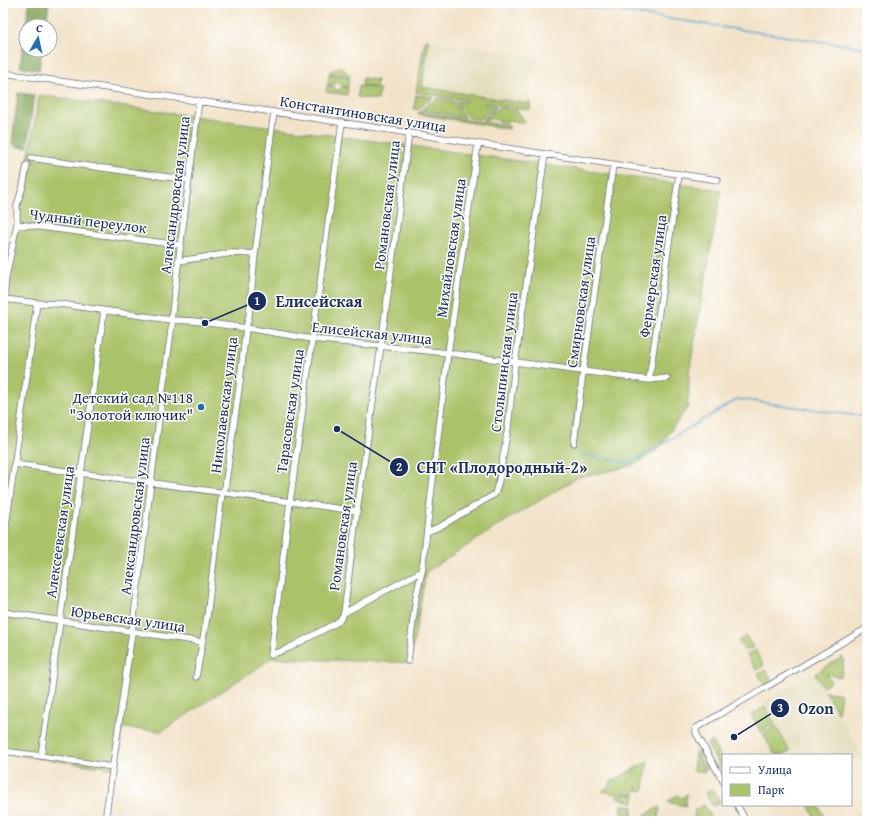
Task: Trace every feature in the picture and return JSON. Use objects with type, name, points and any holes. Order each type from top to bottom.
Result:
[{"type":"street","name":"Константиновская улица","points":[[3,73],[342,122],[718,180]]},
{"type":"street","name":"Александровская улица","points":[[105,821],[132,632],[199,101]]},
{"type":"street","name":"Николаевская улица","points":[[196,677],[207,617],[222,492],[225,488],[240,381],[274,112]]},
{"type":"street","name":"Тарасовская улица","points":[[342,122],[290,502],[271,655],[289,648],[336,623],[344,613]]},
{"type":"street","name":"Романовская улица","points":[[344,613],[409,133]]},
{"type":"street","name":"Михайловская улица","points":[[422,571],[448,353],[478,144]]},
{"type":"street","name":"Столыпинская улица","points":[[427,532],[441,526],[495,494],[499,480],[506,435],[544,154]]},
{"type":"street","points":[[31,158],[189,180]]},
{"type":"street","points":[[4,299],[6,277],[17,224],[17,205],[23,186],[27,165]]},
{"type":"street","name":"Смирновская улица","points":[[574,444],[613,165]]},
{"type":"street","name":"Фермерская улица","points":[[649,380],[679,174]]},
{"type":"street","name":"Чудный переулок","points":[[17,224],[180,245]]},
{"type":"street","points":[[178,261],[233,253],[255,254]]},
{"type":"street","name":"Елисейская улица","points":[[4,299],[60,304],[171,320],[194,321],[246,328],[312,339],[448,353],[649,380],[667,378]]},
{"type":"street","points":[[3,547],[37,303]]},
{"type":"street","name":"Алексеевская улица","points":[[41,756],[104,311]]},
{"type":"street","points":[[14,464],[357,511]]},
{"type":"street","points":[[344,613],[422,571]]},
{"type":"street","points":[[408,661],[416,597],[422,571]]},
{"type":"street","name":"Юрьевская улица","points":[[3,612],[202,642]]},
{"type":"street","points":[[722,779],[696,733],[696,728],[867,628]]},
{"type":"street","points":[[3,751],[113,767]]},
{"type":"street","points":[[738,806],[746,821]]},
{"type":"street","points":[[862,821],[867,818]]},
{"type":"shaded area","points":[[429,40],[536,56],[529,104],[422,87]]},
{"type":"shaded area","points":[[813,672],[863,756],[852,762],[852,754],[793,754],[763,702]]},
{"type":"green space","points":[[29,3],[49,3],[47,18],[27,18]]},
{"type":"green space","points":[[425,40],[429,40],[422,87],[529,104],[529,102],[531,103],[530,110],[485,103],[485,105],[496,107],[479,119],[467,117],[455,101],[466,102],[466,100],[416,92]]},
{"type":"green space","points":[[21,58],[41,58],[39,70],[20,67]]},
{"type":"green space","points":[[341,66],[350,75],[350,77],[329,73]]},
{"type":"green space","points":[[329,75],[349,78],[348,87],[343,86],[338,82],[333,85],[328,84]]},
{"type":"green space","points":[[363,78],[377,80],[376,88],[362,85]]},
{"type":"green space","points":[[327,85],[333,86],[337,91],[343,87],[348,88],[347,95],[326,92]]},
{"type":"green space","points":[[359,86],[380,89],[378,100],[357,97]]},
{"type":"green space","points":[[18,93],[34,95],[27,148],[18,147],[12,143]]},
{"type":"green space","points":[[39,95],[721,190],[689,373],[687,408],[657,450],[632,466],[579,477],[504,522],[426,572],[410,663],[272,658],[162,731],[122,728],[117,769],[3,753],[3,300]]},
{"type":"green space","points":[[416,95],[433,97],[418,110],[414,109]]},
{"type":"green space","points":[[438,98],[452,100],[464,117],[421,110]]},
{"type":"green space","points":[[499,107],[506,108],[507,110],[517,110],[526,123],[508,120],[507,123],[499,122],[499,120],[488,118],[488,120],[482,120]]},
{"type":"green space","points":[[419,112],[509,126],[509,129],[418,114]]},
{"type":"green space","points":[[746,636],[753,647],[745,651],[738,641]]},
{"type":"green space","points":[[755,650],[764,666],[756,670],[747,655]]},
{"type":"green space","points":[[842,657],[844,659],[841,677],[826,674],[831,682],[823,687],[815,674]]},
{"type":"green space","points":[[766,670],[772,680],[765,685],[758,674]]},
{"type":"green space","points":[[825,691],[841,694],[838,713]]},
{"type":"green space","points":[[765,707],[775,724],[761,732],[751,715]]},
{"type":"green space","points":[[776,726],[790,751],[785,754],[774,754],[763,734]]},
{"type":"green space","points":[[712,741],[721,758],[722,770],[707,744]]},
{"type":"green space","points":[[695,752],[701,753],[704,756],[709,765],[708,769],[706,770]]},
{"type":"green space","points":[[695,754],[705,771],[693,770]]},
{"type":"green space","points":[[648,760],[643,791],[637,790],[637,786],[635,795],[623,793],[622,799],[617,797],[617,794],[602,791],[611,785],[610,782]]},
{"type":"green space","points":[[712,788],[720,802],[713,806],[705,793]]},
{"type":"green space","points":[[624,794],[635,796],[634,802],[623,800]]},
{"type":"green space","points":[[687,794],[685,806],[668,802],[678,795],[680,799]]},
{"type":"green space","points":[[622,805],[633,806],[632,816],[620,821]]},
{"type":"green space","points":[[704,805],[710,815],[709,821],[693,821],[695,810]]},
{"type":"green space","points":[[809,806],[819,806],[824,815],[816,820]]},
{"type":"green space","points":[[659,807],[660,809],[657,821],[644,821],[645,814]]},
{"type":"waterway","points":[[561,3],[718,26]]},
{"type":"waterway","points":[[721,27],[867,48]]},
{"type":"waterway","points":[[579,454],[630,463],[738,399],[867,417]]},
{"type":"place","name":"Елисейская","points":[[205,323]]},
{"type":"place","name":"Детский сад №118 \"Золотой ключик\"","points":[[201,407]]},
{"type":"place","name":"СНТ «Плодородный-2»","points":[[337,429]]},
{"type":"place","name":"Ozon","points":[[734,737]]}]
